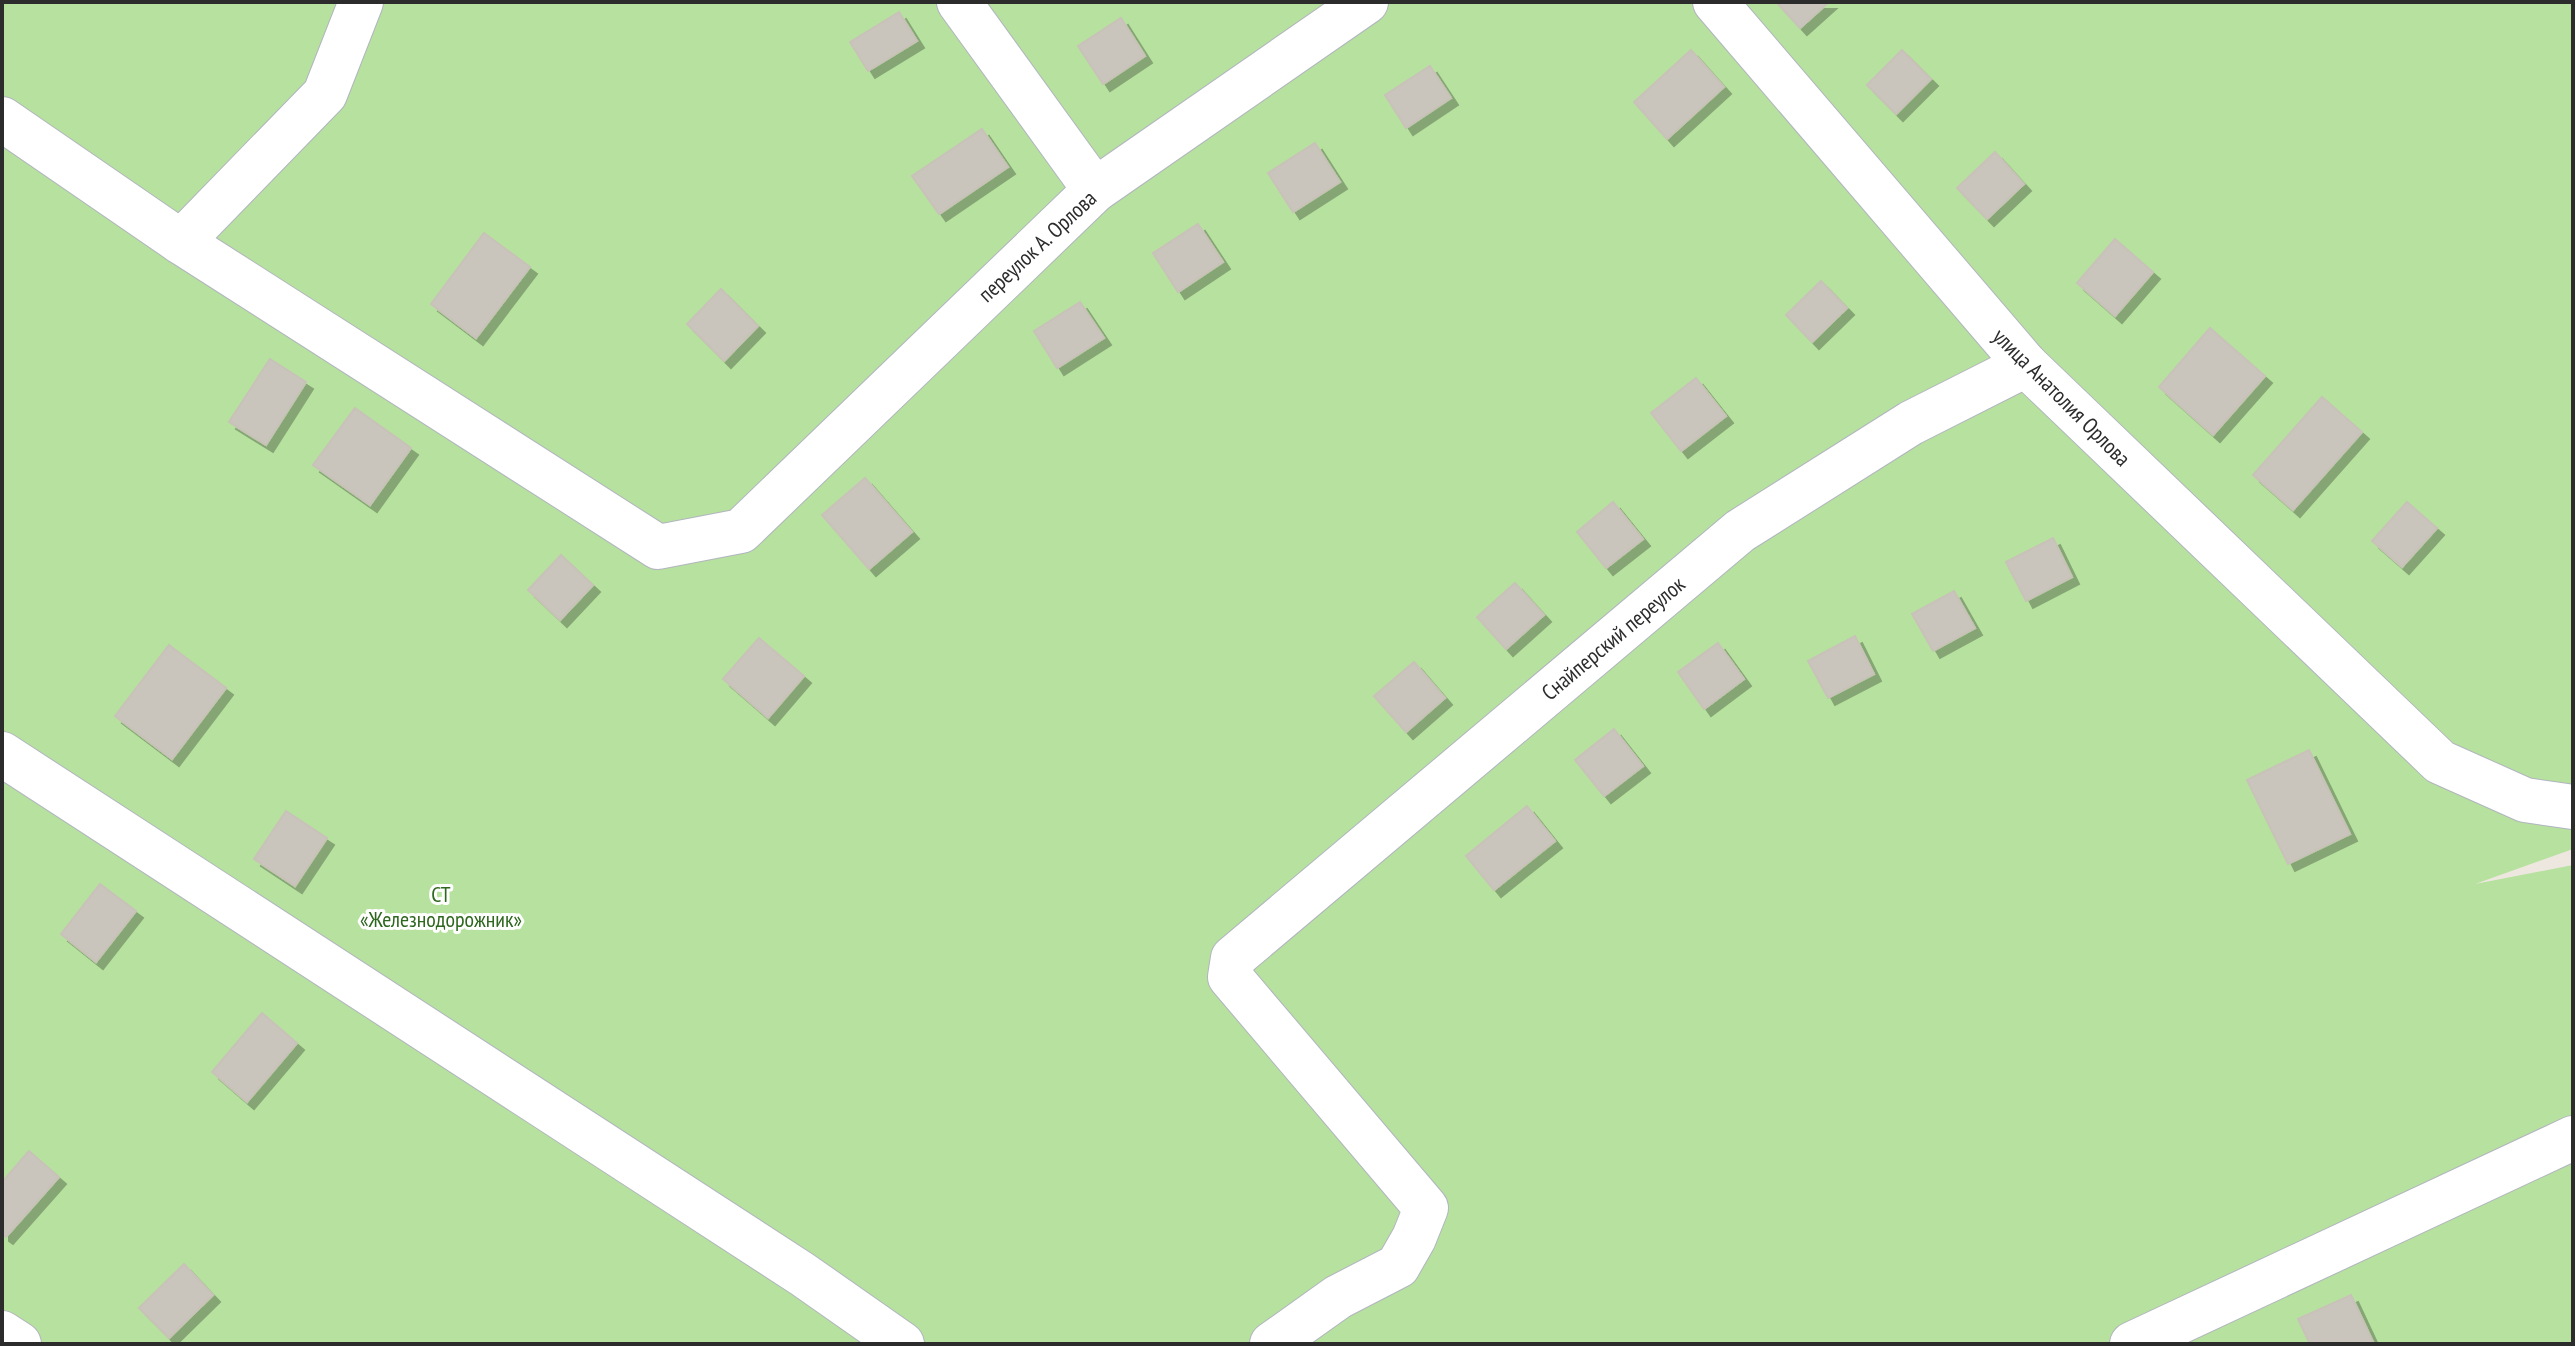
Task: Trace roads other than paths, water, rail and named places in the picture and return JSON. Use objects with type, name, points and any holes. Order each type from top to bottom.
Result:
[{"type":"street","points":[[2,119],[181,242],[325,94],[361,2]]},
{"type":"street","points":[[959,2],[1095,190]]},
{"type":"street","name":"переулок А. Орлова","points":[[181,242],[658,547],[741,531],[1095,190],[1366,2]]},
{"type":"street","name":"улица Анатолия Орлова","points":[[1715,2],[2026,365],[2440,762],[2525,800],[2573,807]]},
{"type":"street","name":"Снайперский переулок","points":[[1272,1344],[1338,1297],[1398,1266],[1426,1208],[1230,977],[1233,958],[1740,531],[1911,423],[2026,365]]},
{"type":"street","points":[[2,754],[802,1274],[902,1344]]},
{"type":"street","points":[[2132,1344],[2573,1138]]},
{"type":"street","points":[[2,1333],[19,1344]]},
{"type":"park label","name":"СТ «Железнодорожник»","points":[[441,906]]}]
